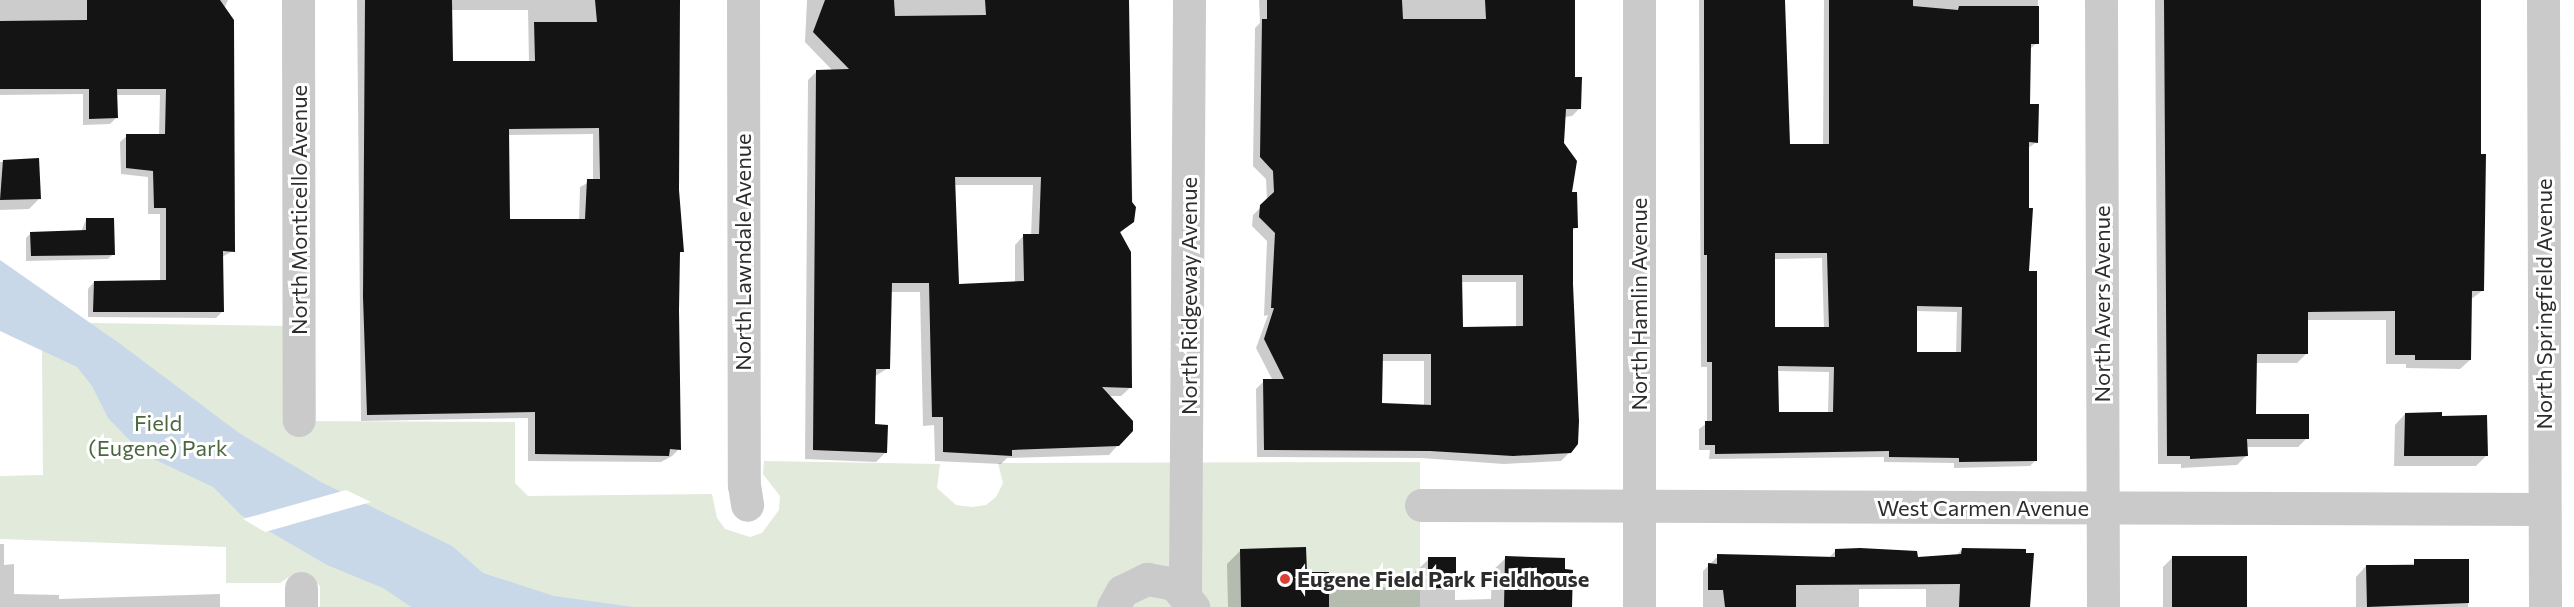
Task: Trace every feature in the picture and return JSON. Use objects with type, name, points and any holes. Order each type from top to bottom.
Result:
[{"type":"street","name":"North Monticello Avenue","points":[[298,0],[299,420]]},
{"type":"street","name":"North Lawndale Avenue","points":[[743,0],[744,473],[747,505]]},
{"type":"street","name":"North Ridgeway Avenue","points":[[1189,600],[1190,0]]},
{"type":"street","name":"North Hamlin Avenue","points":[[1639,0],[1639,607]]},
{"type":"street","name":"North Avers Avenue","points":[[2101,0],[2103,607]]},
{"type":"street","name":"North Springfield Avenue","points":[[2543,0],[2545,607]]},
{"type":"street","name":"West Carmen Avenue","points":[[1421,505],[2544,509]]},
{"type":"street","name":"North Ridgeway Avenue","points":[[1113,607],[1122,591],[1147,579],[1174,584],[1189,600]]},
{"type":"green space","name":"Field (Eugene) Park","points":[[91,323],[290,326],[289,421],[515,422],[515,483],[528,496],[712,494],[717,518],[725,529],[750,537],[762,533],[779,510],[780,496],[763,474],[764,461],[940,464],[937,488],[956,505],[972,507],[986,505],[996,497],[1003,483],[998,463],[1420,462],[1420,607],[320,607],[320,586],[310,576],[292,575],[280,583],[226,583],[226,547],[0,539],[0,476],[43,475],[42,351]]},
{"type":"water","points":[[0,260],[119,343],[239,433],[321,482],[452,546],[483,573],[554,596],[633,607],[411,607],[383,588],[327,565],[241,515],[213,487],[143,454],[108,418],[92,386],[77,367],[0,331]]},
{"type":"pier","points":[[346,490],[371,502],[265,532],[243,519]]},
{"type":"building","points":[[87,0],[220,0],[234,20],[235,252],[223,251],[224,312],[93,312],[94,281],[166,280],[166,208],[154,208],[153,171],[126,168],[126,134],[165,134],[166,89],[117,89],[118,118],[89,119],[89,89],[0,89],[0,21],[87,20]]},
{"type":"building","points":[[365,0],[452,0],[453,61],[535,61],[534,22],[597,22],[595,0],[680,0],[679,190],[684,252],[680,252],[679,310],[681,450],[670,449],[669,456],[535,454],[535,412],[367,415],[363,297]],"holes":[[[599,128],[600,179],[587,179],[585,219],[510,219],[509,129]]]},
{"type":"building","points":[[825,0],[894,0],[895,16],[986,15],[985,0],[1129,0],[1132,202],[1136,207],[1134,222],[1120,232],[1131,252],[1132,388],[1102,387],[1133,421],[1133,431],[1119,446],[1012,450],[1012,456],[943,452],[943,417],[932,417],[929,283],[892,283],[890,369],[876,369],[875,424],[888,425],[887,453],[813,450],[816,70],[849,69],[813,32]],"holes":[[[955,177],[1041,177],[1039,234],[1023,234],[1024,281],[959,284]]]},
{"type":"building","points":[[1267,0],[1402,0],[1403,19],[1486,19],[1485,0],[1575,0],[1575,77],[1582,77],[1581,109],[1566,109],[1564,143],[1577,161],[1572,192],[1577,192],[1578,228],[1573,228],[1573,284],[1579,421],[1578,444],[1571,453],[1513,456],[1430,451],[1264,450],[1263,379],[1284,379],[1264,339],[1274,308],[1271,308],[1275,233],[1259,217],[1260,205],[1274,192],[1273,171],[1260,157],[1262,19],[1267,19]],"holes":[[[1462,275],[1523,275],[1523,326],[1463,327]],[[1383,354],[1431,354],[1431,405],[1382,403]]]},
{"type":"building","points":[[1704,0],[1785,0],[1790,144],[1829,144],[1829,0],[1913,0],[1913,6],[1958,10],[1959,6],[2039,6],[2039,44],[2031,44],[2030,104],[2039,104],[2038,143],[2029,142],[2029,208],[2033,208],[2029,271],[2037,271],[2037,461],[1959,462],[1959,458],[1889,457],[1889,451],[1715,454],[1715,445],[1705,445],[1705,421],[1712,421],[1712,362],[1707,362],[1707,255],[1704,255]],"holes":[[[1775,253],[1827,253],[1829,327],[1775,327]],[[1917,306],[1962,307],[1961,352],[1917,352]],[[1778,366],[1834,367],[1833,412],[1779,412]]]},
{"type":"building","points":[[2164,0],[2481,0],[2481,154],[2486,154],[2484,291],[2472,291],[2471,360],[2415,360],[2415,355],[2395,355],[2395,311],[2308,312],[2308,354],[2257,354],[2256,414],[2309,414],[2309,439],[2247,439],[2248,456],[2190,459],[2190,456],[2167,456]]},
{"type":"building","points":[[39,158],[41,199],[0,200],[3,160]]},
{"type":"building","points":[[86,218],[114,218],[115,255],[31,256],[30,232],[86,230]]},
{"type":"building","points":[[2442,412],[2442,416],[2487,415],[2488,456],[2404,456],[2405,413]]},
{"type":"building","name":"Eugene Field Park Fieldhouse","points":[[1306,547],[1307,572],[1329,572],[1329,607],[1241,607],[1240,549]]},
{"type":"building","points":[[1962,548],[2026,549],[2026,553],[2034,553],[2030,607],[1959,607],[1960,584],[1796,585],[1796,607],[1725,607],[1723,590],[1708,590],[1708,563],[1717,564],[1717,554],[1835,557],[1835,549],[1917,551],[1918,557],[1961,554]]},
{"type":"building","points":[[1505,556],[1565,558],[1565,569],[1573,570],[1572,607],[1504,607]]},
{"type":"building","points":[[2172,556],[2247,556],[2247,607],[2172,607]]},
{"type":"building","points":[[1428,557],[1456,557],[1456,588],[1428,588]]},
{"type":"building","points":[[2414,559],[2469,559],[2469,603],[2367,607],[2366,565],[2414,565]]},
{"type":"place","name":"Eugene Field Park Fieldhouse","points":[[1285,579]]}]
